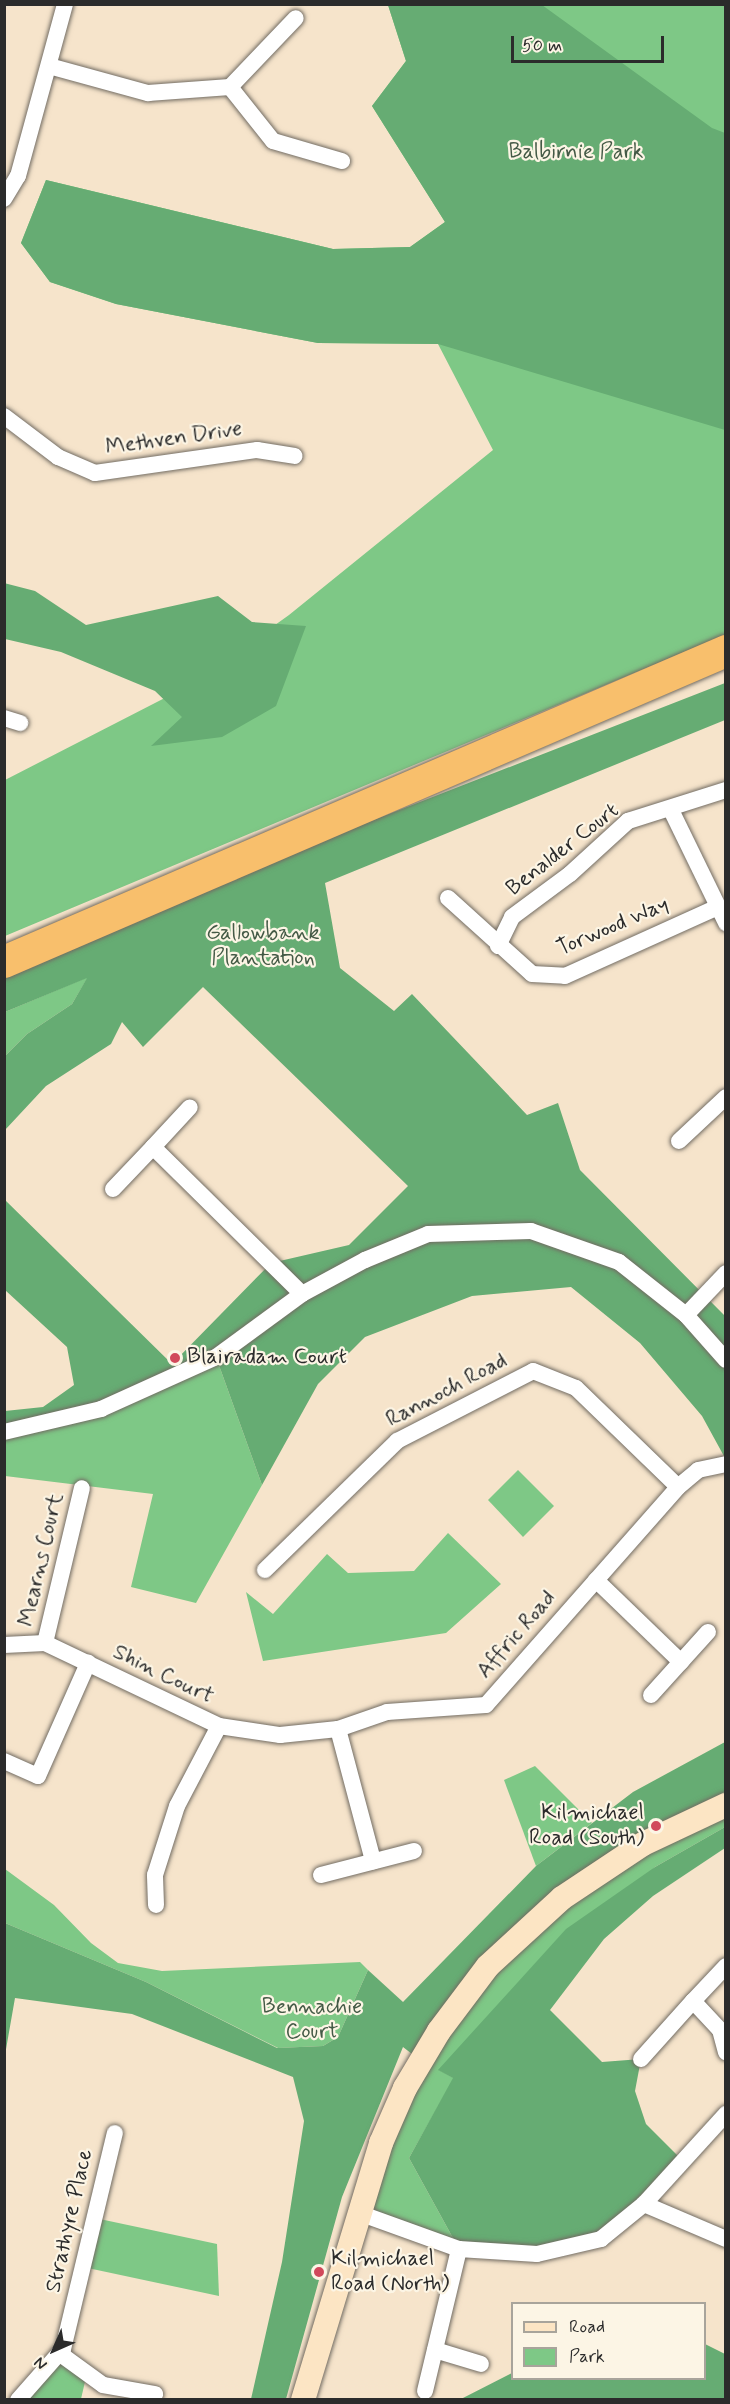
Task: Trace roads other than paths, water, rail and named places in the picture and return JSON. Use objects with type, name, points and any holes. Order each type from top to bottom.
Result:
[{"type":"highway","points":[[4,962],[726,651]]},
{"type":"street","points":[[4,199],[49,66],[65,4]]},
{"type":"street","points":[[49,66],[148,93],[230,87],[296,18]]},
{"type":"street","points":[[230,87],[273,141],[342,161]]},
{"type":"street","name":"Methven Drive","points":[[4,416],[58,457],[95,473],[257,450],[295,456]]},
{"type":"street","name":"Benalder Court","points":[[498,946],[512,917],[570,874],[628,821],[671,810],[726,790]]},
{"type":"street","points":[[671,810],[726,923]]},
{"type":"street","name":"Torwood Way","points":[[448,898],[498,946],[532,974],[565,976],[718,907]]},
{"type":"street","points":[[679,1141],[726,1097]]},
{"type":"street","points":[[113,1189],[190,1107]]},
{"type":"street","points":[[153,1147],[302,1294]]},
{"type":"street","points":[[4,1432],[101,1409],[216,1357],[302,1294],[365,1260],[428,1234],[531,1231],[619,1262],[686,1315],[726,1360]]},
{"type":"street","points":[[686,1315],[726,1274]]},
{"type":"street","name":"Rannoch Road","points":[[265,1570],[326,1507],[397,1441],[533,1371],[576,1388],[678,1487]]},
{"type":"street","name":"Affric Road","points":[[219,1726],[280,1735],[338,1729],[387,1712],[486,1705],[678,1487],[698,1470],[726,1464]]},
{"type":"street","name":"Mearns Court","points":[[45,1643],[82,1488]]},
{"type":"street","points":[[596,1580],[681,1662]]},
{"type":"street","points":[[651,1695],[708,1632]]},
{"type":"street","points":[[4,1646],[45,1643]]},
{"type":"street","name":"Shin Court","points":[[45,1643],[219,1726]]},
{"type":"street","points":[[4,1761],[38,1776],[88,1664]]},
{"type":"street","points":[[156,1905],[155,1875],[177,1806],[219,1726]]},
{"type":"street","points":[[338,1729],[373,1861]]},
{"type":"street","points":[[303,2400],[381,2143],[405,2088],[439,2031],[488,1966],[562,1898],[643,1844],[726,1805]]},
{"type":"street","points":[[321,1875],[414,1851]]},
{"type":"street","points":[[641,2059],[726,1966]]},
{"type":"street","points":[[693,2001],[720,2030],[726,2052]]},
{"type":"street","points":[[359,2213],[459,2249],[537,2254],[601,2239],[644,2204],[726,2114]]},
{"type":"street","name":"Strathyre Place","points":[[18,2400],[59,2353],[114,2133]]},
{"type":"street","points":[[644,2204],[726,2239]]},
{"type":"street","points":[[425,2391],[459,2249]]},
{"type":"street","points":[[435,2350],[481,2364]]},
{"type":"street","points":[[59,2353],[103,2385],[155,2394]]},
{"type":"place","name":"Blairadam Court","points":[[175,1358]]},
{"type":"place","name":"Kilmichael Road (South)","points":[[656,1826]]},
{"type":"place","name":"Kilmichael Road (North)","points":[[319,2272]]},
{"type":"park label","name":"Balbirnie Park","points":[[576,153]]},
{"type":"park label","name":"Gallowbank Plantation","points":[[263,946]]},
{"type":"park label","name":"Bennachie Court","points":[[312,2020]]}]
